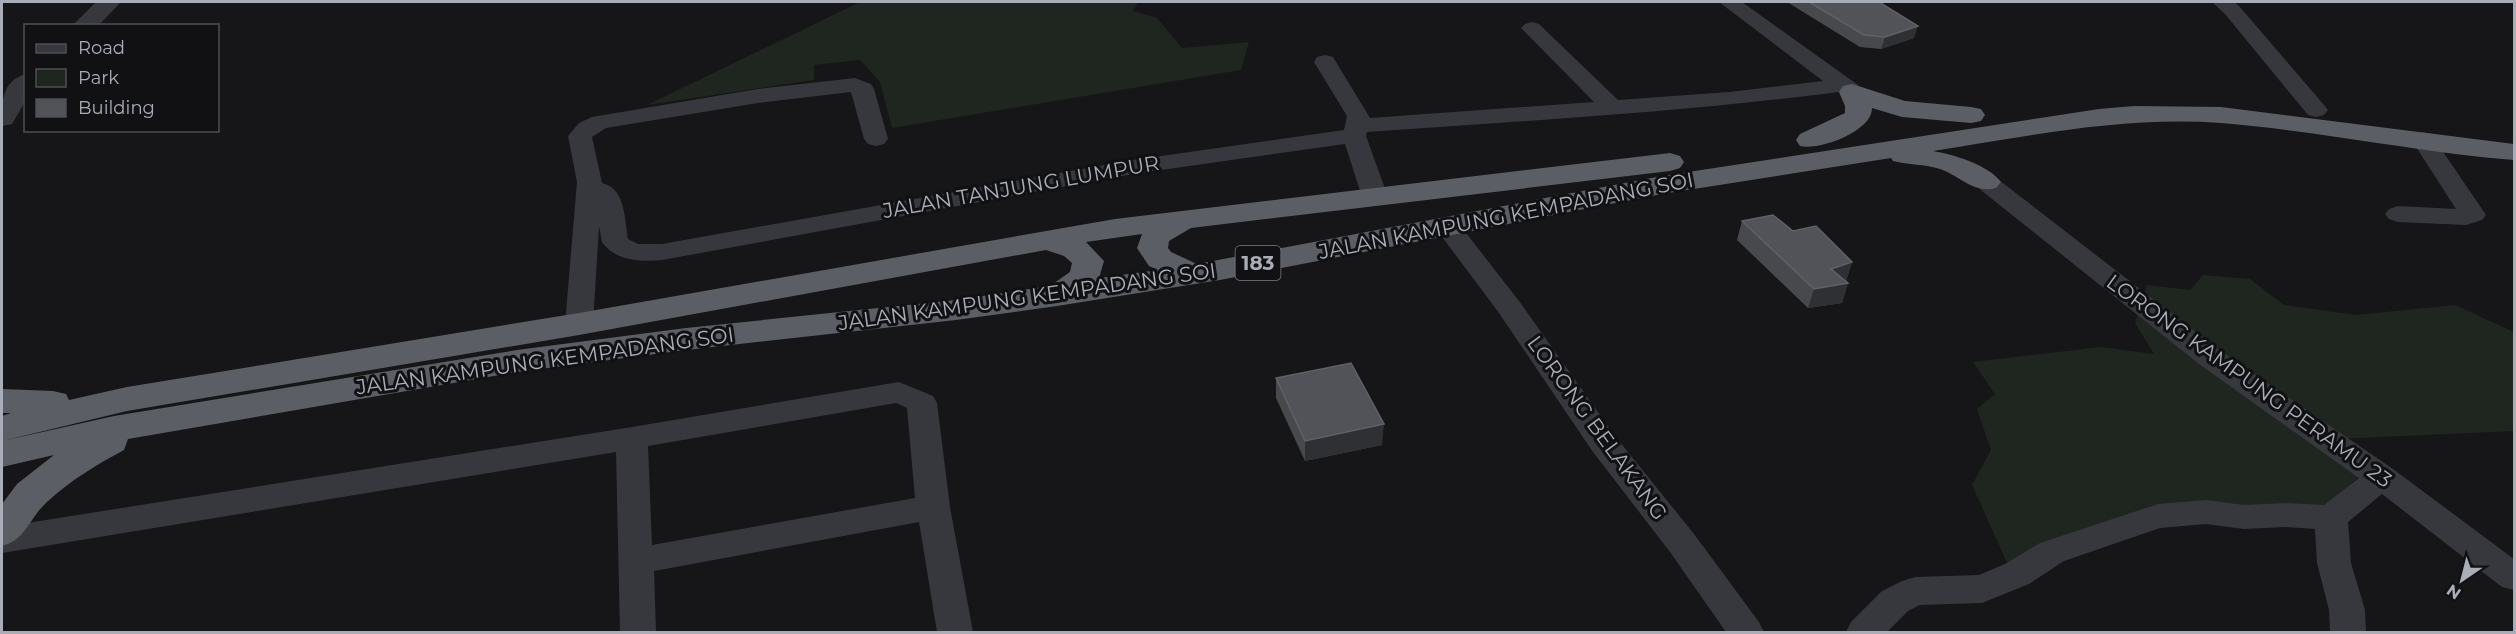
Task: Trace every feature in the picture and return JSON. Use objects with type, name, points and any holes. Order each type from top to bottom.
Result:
[{"type":"highway","points":[[1848,88],[1902,109],[1971,115]]},
{"type":"highway","points":[[1810,140],[1853,121],[1858,114],[1859,106],[1848,88]]},
{"type":"highway","name":"JALAN KAMPUNG KEMPADANG SOI","points":[[2,428],[128,399],[579,324],[1045,239],[1187,218],[1644,166],[2089,97],[2182,96],[2316,110],[2514,136]]},
{"type":"highway","name":"JALAN KAMPUNG KEMPADANG SOI","points":[[2,454],[114,429],[565,355],[1055,296],[1220,270],[1662,184],[2099,117],[2180,114],[2267,120],[2514,152]]},
{"type":"highway","points":[[1986,182],[1984,170],[1988,158],[2023,127]]},
{"type":"highway","points":[[1869,151],[1947,162],[1986,182]]},
{"type":"highway","points":[[1187,218],[1155,237],[1152,249],[1160,259],[1194,274]]},
{"type":"highway","points":[[1045,239],[1075,249],[1089,261],[1085,276],[1055,296]]},
{"type":"highway","points":[[2,401],[53,403],[128,399]]},
{"type":"highway","points":[[2,531],[31,494],[68,464],[108,442],[193,416]]},
{"type":"street","points":[[86,24],[109,2]]},
{"type":"street","points":[[1729,2],[1848,88]]},
{"type":"street","points":[[2222,2],[2232,9],[2316,110]]},
{"type":"street","points":[[1532,28],[1614,109]]},
{"type":"street","points":[[1325,62],[1359,116],[1355,131],[1375,197]]},
{"type":"street","points":[[579,324],[590,182],[580,136],[587,128],[600,122],[846,84],[863,89],[876,139]]},
{"type":"street","points":[[2,118],[5,109],[24,85]]},
{"type":"street","name":"JALAN TANJUNG LUMPUR","points":[[589,188],[601,190],[607,194],[615,242],[626,251],[642,254],[1133,167],[1355,131],[1848,88]]},
{"type":"street","points":[[2398,214],[2466,217],[2472,215],[2423,139]]},
{"type":"street","name":"LORONG KAMPUNG PERAMU 23","points":[[1986,182],[2209,357],[2381,477],[2514,577]]},
{"type":"street","name":"LORONG BELAKANG","points":[[1446,226],[1509,307],[1604,444],[1682,543],[1746,633]]},
{"type":"street","points":[[2,540],[632,438],[899,392],[922,403],[933,507],[955,633]]},
{"type":"street","points":[[632,438],[638,633]]},
{"type":"street","points":[[1864,633],[1895,601],[1915,591],[1982,589],[2017,574],[2052,552],[2122,526],[2158,516],[2206,512],[2244,517],[2285,515],[2331,518],[2381,477]]},
{"type":"street","points":[[636,561],[933,507]]},
{"type":"street","points":[[2331,518],[2334,563],[2347,610],[2348,633]]},
{"type":"green space","points":[[860,2],[1138,2],[1133,11],[1157,18],[1182,48],[1249,42],[1241,70],[892,128],[880,82],[860,60],[814,65],[814,80],[647,105]]},
{"type":"green space","points":[[2203,275],[2250,279],[2284,305],[2356,315],[2455,305],[2514,332],[2514,431],[2314,440],[2362,474],[2319,511],[2184,504],[2009,567],[1972,485],[1991,450],[1977,409],[1995,394],[1973,362],[2101,347],[2154,354],[2135,323],[2147,285],[2190,290]]},
{"type":"building","points":[[1809,2],[1879,2],[1918,26],[1885,37],[1864,35]]},
{"type":"building","points":[[1773,215],[1793,231],[1816,226],[1852,262],[1831,269],[1848,283],[1814,289],[1742,221]]},
{"type":"building","points":[[1351,363],[1384,424],[1305,441],[1276,378]]}]
